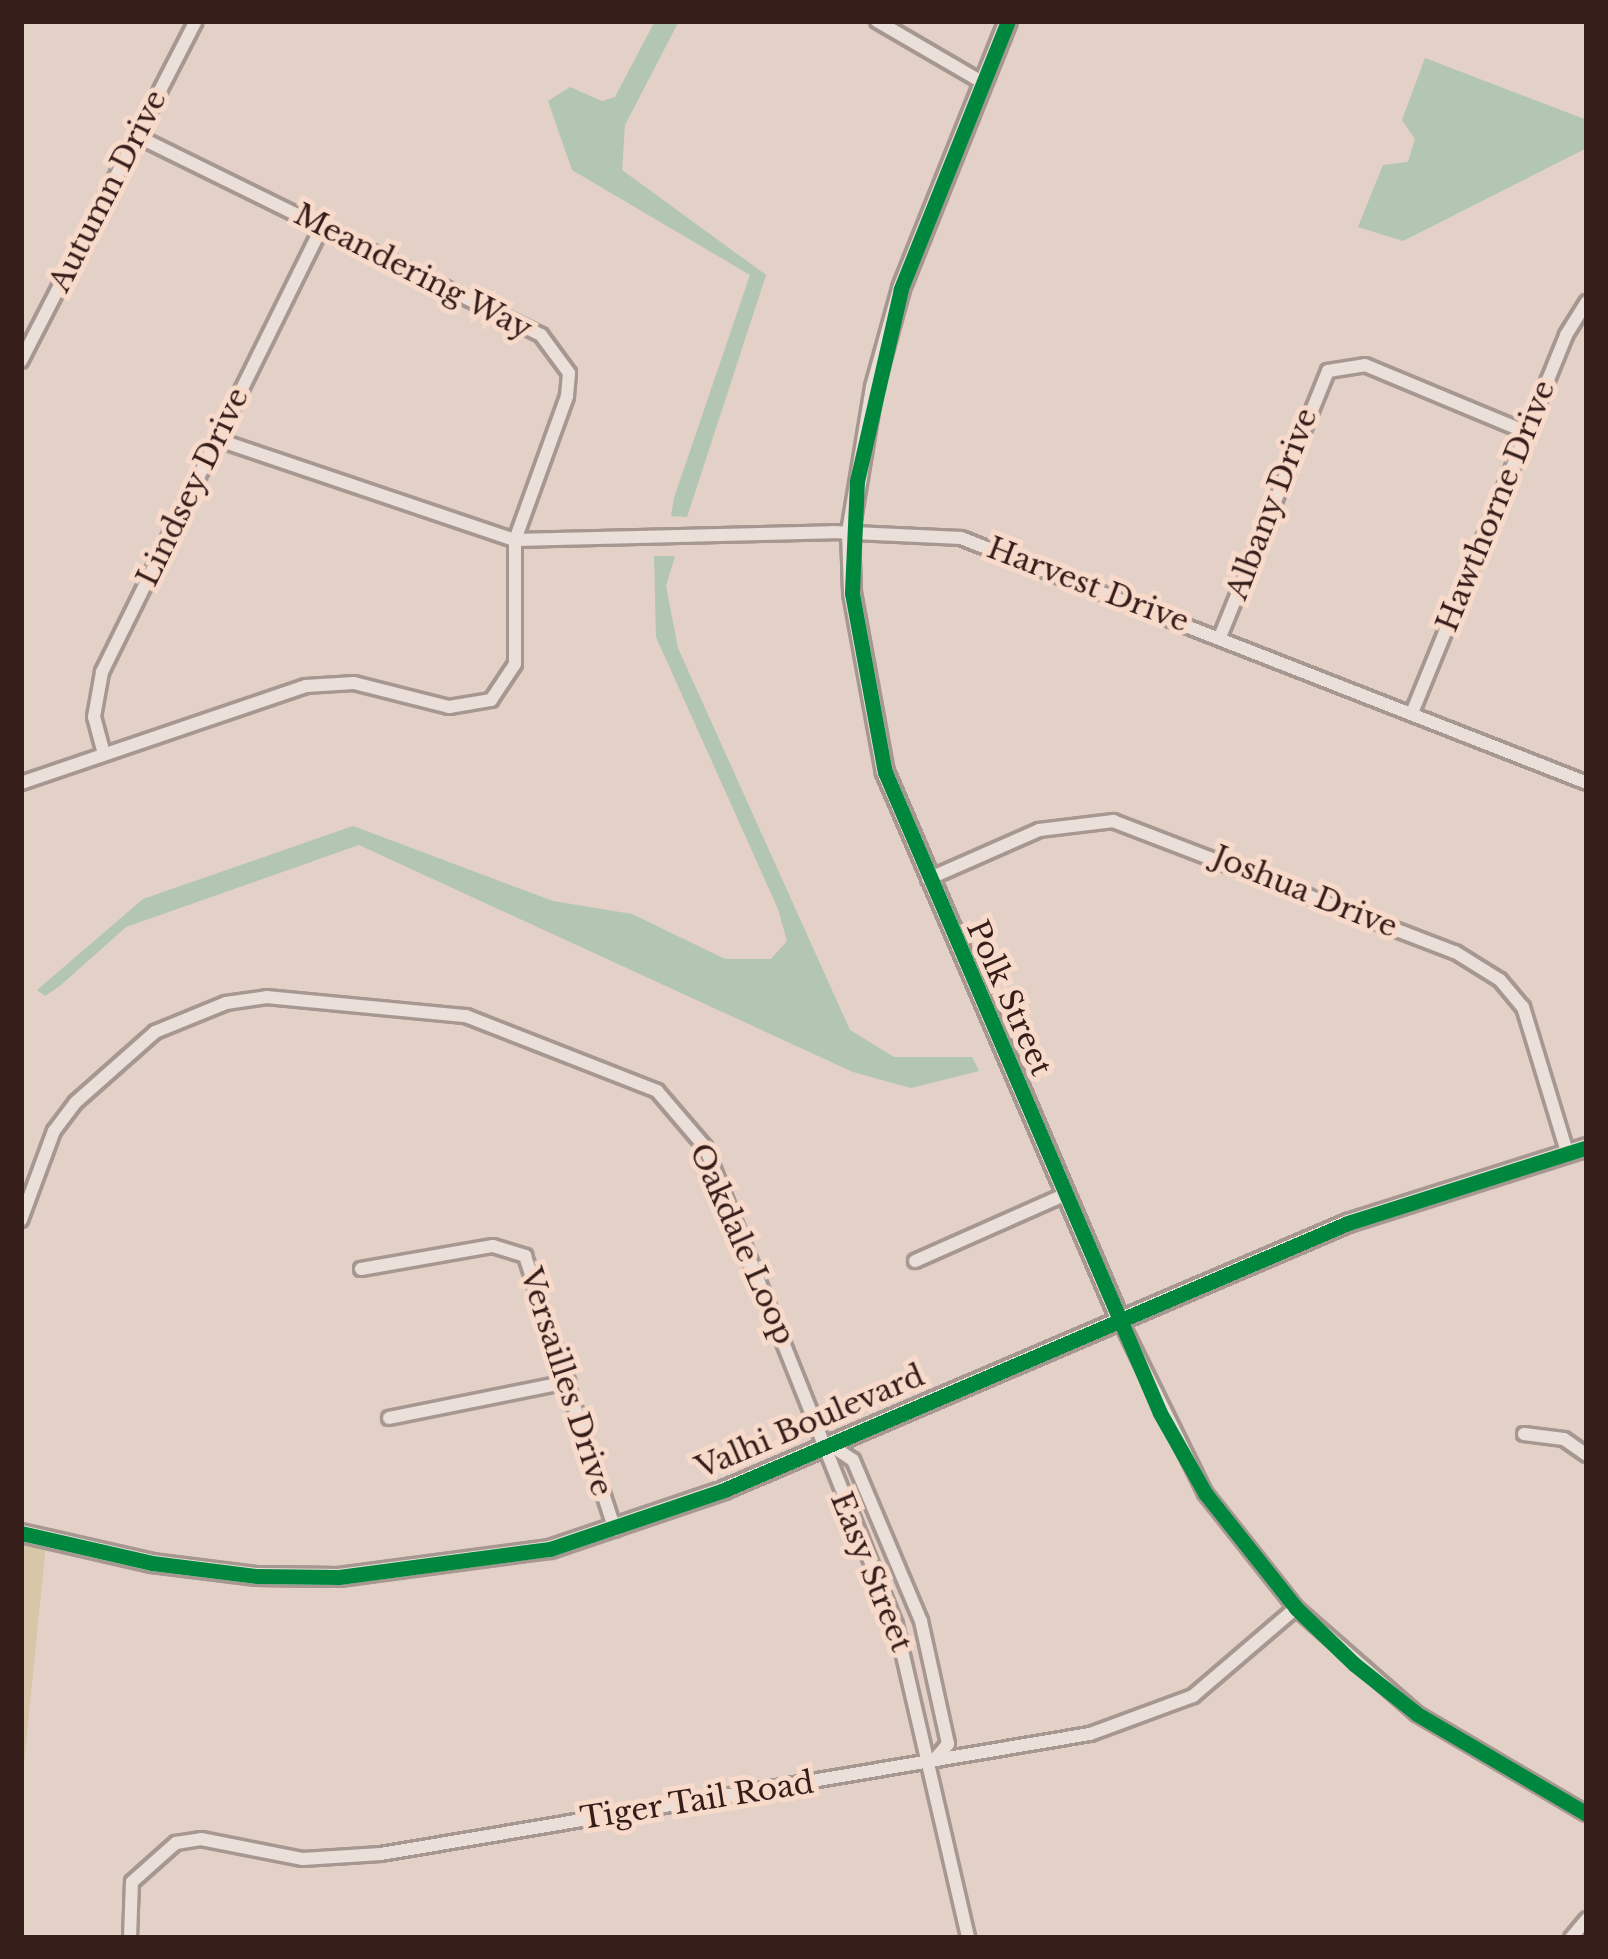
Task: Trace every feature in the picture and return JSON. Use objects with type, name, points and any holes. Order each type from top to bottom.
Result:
[{"type":"street","name":"Autumn Drive","points":[[21,362],[196,21]]},
{"type":"street","points":[[877,21],[980,81]]},
{"type":"street","name":"Polk Street","points":[[1008,21],[980,81],[894,314],[850,532],[870,713],[927,879],[1120,1320],[1205,1493],[1296,1609],[1417,1714],[1587,1814]]},
{"type":"street","name":"Meandering Way","points":[[21,783],[275,693],[334,682],[449,707],[491,700],[515,664],[515,540],[567,396],[560,353],[541,335],[136,136]]},
{"type":"street","name":"Lindsey Drive","points":[[104,754],[94,716],[101,672],[322,227]]},
{"type":"street","name":"Hawthorne Drive","points":[[1412,713],[1526,432],[1587,302]]},
{"type":"street","name":"Albany Drive","points":[[1220,637],[1328,371],[1366,365],[1526,432]]},
{"type":"street","name":"Harvest Drive","points":[[216,439],[515,540],[850,532],[977,542],[1587,783]]},
{"type":"street","name":"Joshua Drive","points":[[927,879],[1039,830],[1113,821],[1455,952],[1500,980],[1522,1007],[1568,1153]]},
{"type":"street","name":"Oakdale Loop","points":[[21,1220],[54,1131],[76,1102],[126,1053],[188,1014],[267,997],[466,1016],[619,1071],[657,1090],[682,1116],[705,1147],[828,1444]]},
{"type":"street","name":"Valhi Boulevard","points":[[21,1533],[152,1563],[339,1577],[518,1556],[615,1530],[1348,1223],[1587,1147]]},
{"type":"street","points":[[915,1261],[1066,1194]]},
{"type":"street","name":"Versailles Drive","points":[[362,1269],[510,1247],[533,1270],[615,1530]]},
{"type":"street","points":[[389,1418],[568,1382]]},
{"type":"street","points":[[1524,1434],[1564,1439],[1587,1455]]},
{"type":"street","name":"Easy Street","points":[[933,1761],[948,1744],[914,1600],[853,1460],[828,1444],[826,1463],[890,1608],[909,1671],[918,1744],[933,1761],[968,1938]]},
{"type":"street","points":[[890,1608],[914,1600]]},
{"type":"street","name":"Tiger Tail Road","points":[[130,1938],[127,1915],[140,1868],[188,1840],[346,1858],[933,1761],[1140,1721],[1221,1677],[1296,1609]]},
{"type":"street","points":[[1570,1938],[1587,1919]]},
{"type":"shaded area","points":[[655,21],[679,21],[625,125],[622,170],[766,275],[687,517],[671,516],[674,498],[750,275],[572,170],[548,101],[570,87],[602,101],[615,97]]},
{"type":"shaded area","points":[[1425,58],[1587,120],[1587,148],[1403,241],[1358,227],[1383,165],[1408,162],[1415,139],[1402,120]]},
{"type":"shaded area","points":[[654,556],[675,556],[666,586],[678,648],[850,1030],[894,1057],[972,1057],[979,1071],[911,1088],[853,1072],[359,845],[126,927],[61,985],[45,996],[37,990],[143,899],[353,826],[553,901],[632,914],[725,959],[771,959],[787,941],[778,909],[656,637]]},
{"type":"shaded area","points":[[21,1534],[46,1543],[21,1794]]},
{"type":"cycle path","points":[[1008,21],[901,289],[857,481],[852,593],[885,772],[1160,1413],[1205,1493],[1296,1608],[1354,1664],[1417,1714],[1587,1814]]},
{"type":"cycle path","points":[[21,1533],[152,1563],[257,1576],[339,1577],[550,1549],[724,1490],[1348,1223],[1587,1147]]}]
